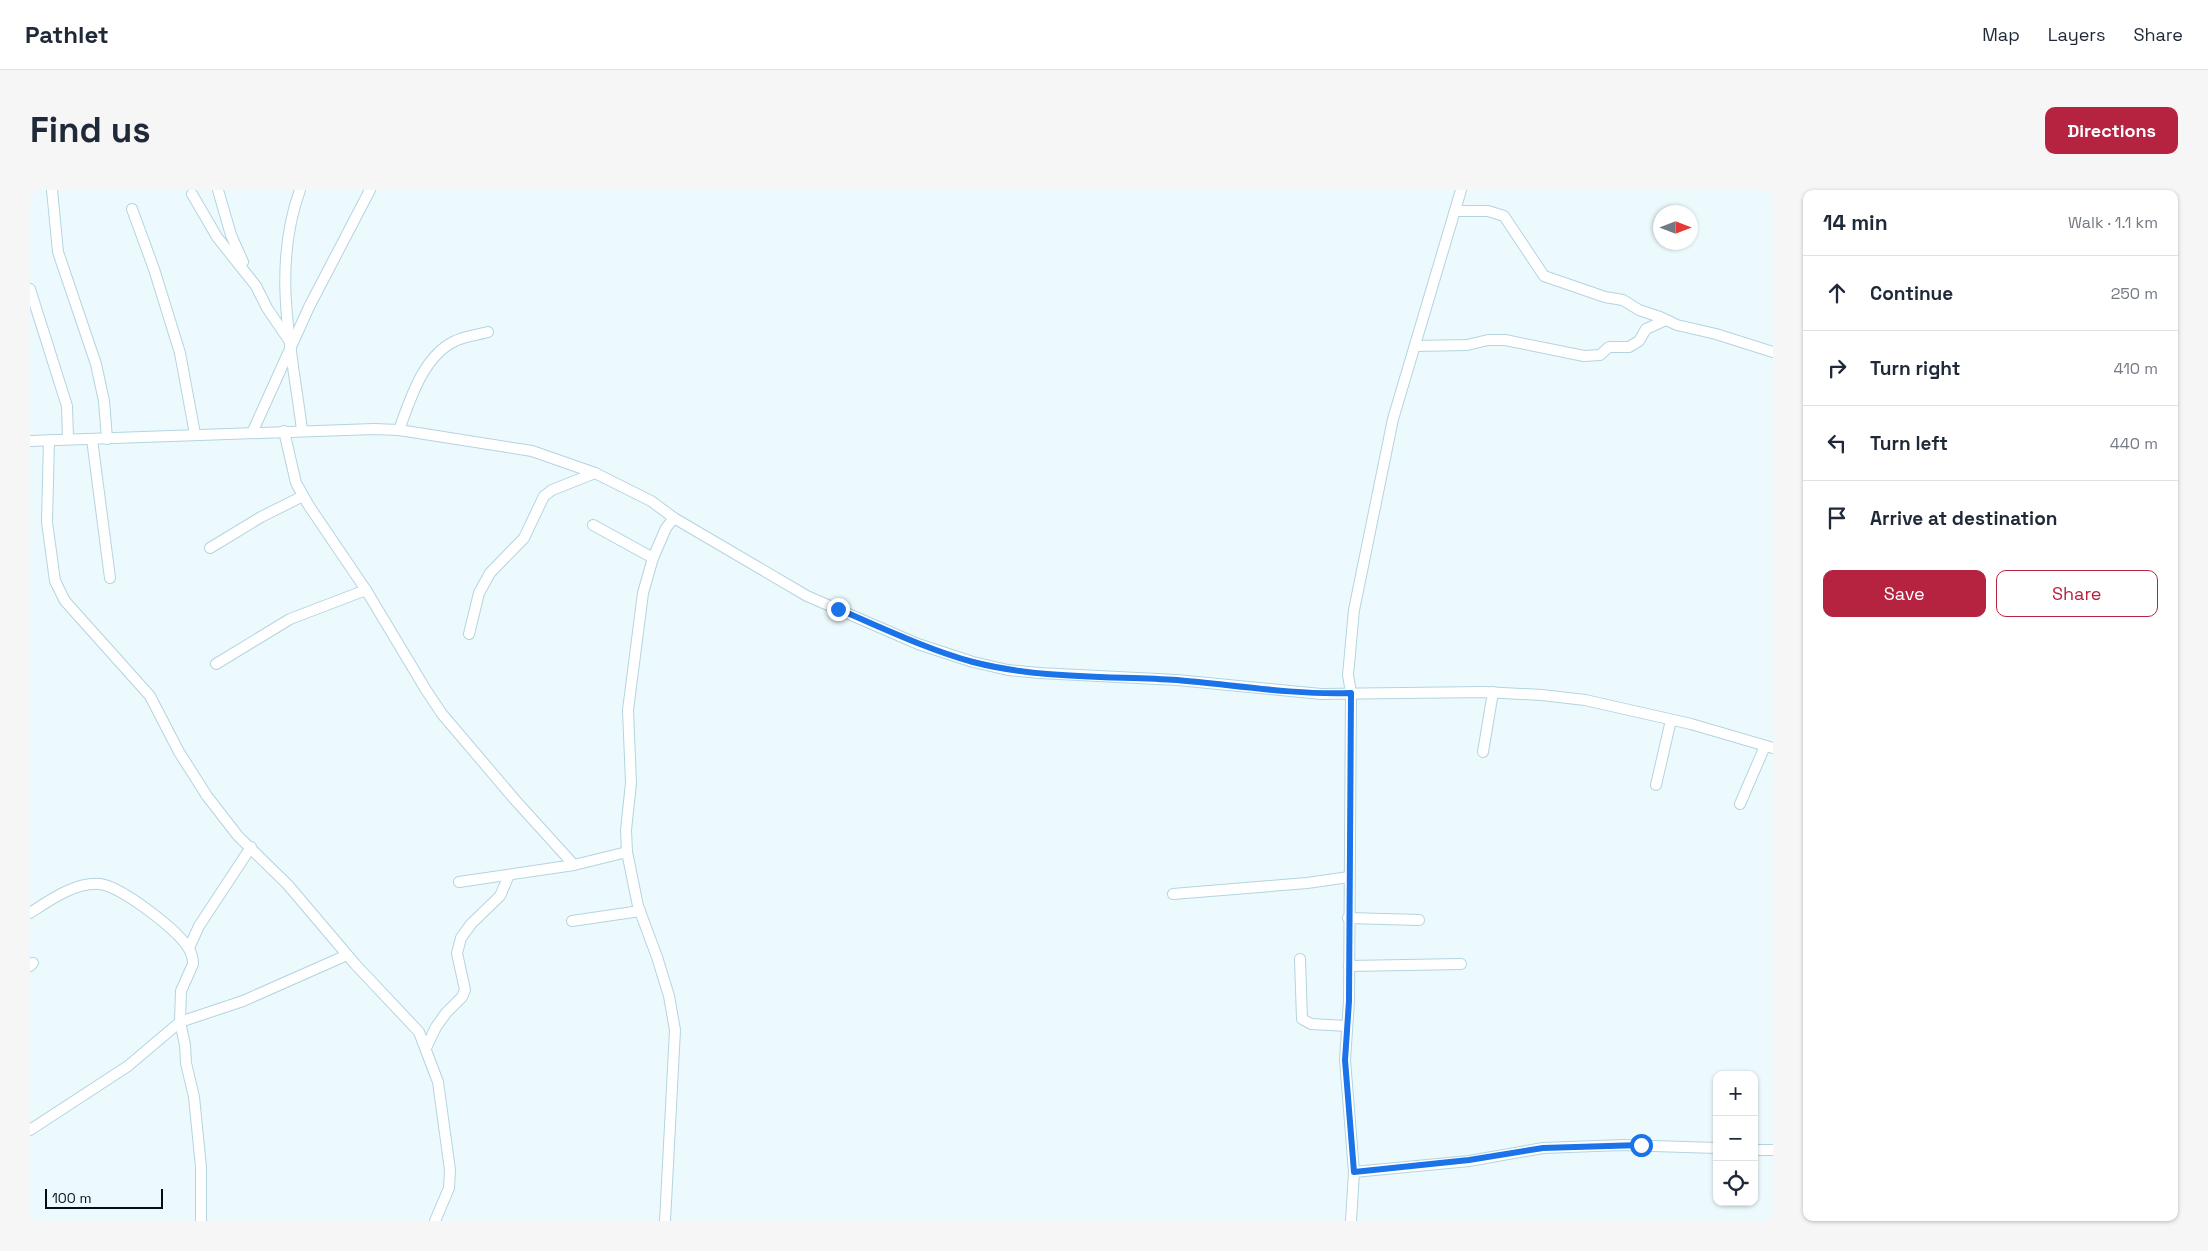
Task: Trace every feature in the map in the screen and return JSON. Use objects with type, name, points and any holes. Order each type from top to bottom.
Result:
[{"type":"street","points":[[52,190],[58,252],[96,364],[104,401],[106,439]]},
{"type":"street","points":[[218,190],[237,252],[289,344]]},
{"type":"street","points":[[300,190],[292,214],[283,282],[289,344],[302,430]]},
{"type":"street","points":[[252,433],[289,344],[370,190]]},
{"type":"street","points":[[1351,1221],[1354,1172],[1345,1060],[1350,877],[1351,693],[1348,675],[1354,610],[1393,418],[1460,190]]},
{"type":"street","points":[[192,194],[217,237],[256,286]]},
{"type":"street","points":[[132,209],[154,269],[180,353],[195,434]]},
{"type":"street","points":[[1455,212],[1488,212],[1504,216],[1544,276],[1605,297],[1623,300],[1639,310],[1677,325],[1716,334],[1773,352]]},
{"type":"street","points":[[30,288],[67,406],[68,439]]},
{"type":"street","points":[[1415,346],[1467,345],[1488,340],[1505,340],[1584,356],[1600,354],[1609,347],[1629,347],[1639,341],[1646,329],[1666,320]]},
{"type":"street","points":[[399,430],[411,398],[425,370],[442,349],[455,341],[488,332]]},
{"type":"street","points":[[30,441],[302,430],[399,430],[532,450],[595,473],[651,501],[674,518],[807,596],[918,644],[972,662],[1008,670],[1039,673],[1177,680],[1321,694],[1493,692],[1585,700],[1671,720],[1769,747],[1740,804]]},
{"type":"street","points":[[284,431],[296,483],[303,496],[366,590],[442,714],[516,801],[574,865]]},
{"type":"street","points":[[92,439],[110,578]]},
{"type":"street","points":[[49,440],[47,522],[55,580],[65,600],[150,696],[179,752],[207,796],[238,836],[288,885],[347,956],[418,1032],[426,1048],[438,1082],[450,1170],[449,1188],[435,1221]]},
{"type":"street","points":[[469,634],[479,593],[490,573],[524,538],[544,496],[552,490],[595,473]]},
{"type":"street","points":[[210,548],[260,517],[303,496]]},
{"type":"street","points":[[664,1221],[675,1030],[669,996],[658,957],[640,911],[627,852],[626,830],[631,783],[628,710],[643,593],[653,558],[666,528],[674,518]]},
{"type":"street","points":[[593,525],[653,558]]},
{"type":"street","points":[[216,664],[290,619],[366,590]]},
{"type":"street","points":[[1483,752],[1493,692]]},
{"type":"street","points":[[1656,786],[1671,720]]},
{"type":"street","points":[[189,948],[204,919],[251,847]]},
{"type":"street","points":[[459,882],[574,865],[627,852]]},
{"type":"street","points":[[426,1048],[436,1027],[446,1013],[462,997],[465,990],[457,953],[461,938],[471,924],[500,896],[509,875]]},
{"type":"street","points":[[1173,894],[1307,883],[1350,877]]},
{"type":"street","points":[[30,913],[78,887],[99,884],[115,888],[136,902],[177,934],[189,948],[193,964],[181,992],[180,1022],[185,1045],[186,1063],[194,1097],[201,1167],[202,1221]]},
{"type":"street","points":[[572,921],[640,911]]},
{"type":"street","points":[[1348,918],[1419,920]]},
{"type":"street","points":[[30,1130],[128,1066],[180,1022],[243,1001],[347,956]]},
{"type":"street","points":[[1300,959],[1302,1019],[1311,1024],[1347,1026]]},
{"type":"street","points":[[1348,966],[1461,964]]},
{"type":"street","points":[[1354,1172],[1469,1160],[1543,1148],[1596,1145],[1713,1148]]},
{"type":"street","points":[[1758,1150],[1773,1150]]},
{"type":"route","points":[[838,609],[918,644],[972,662],[1008,670],[1177,680],[1321,694],[1351,693],[1349,759],[1349,1001],[1345,1060],[1354,1172],[1469,1160],[1543,1148],[1641,1145]]}]
